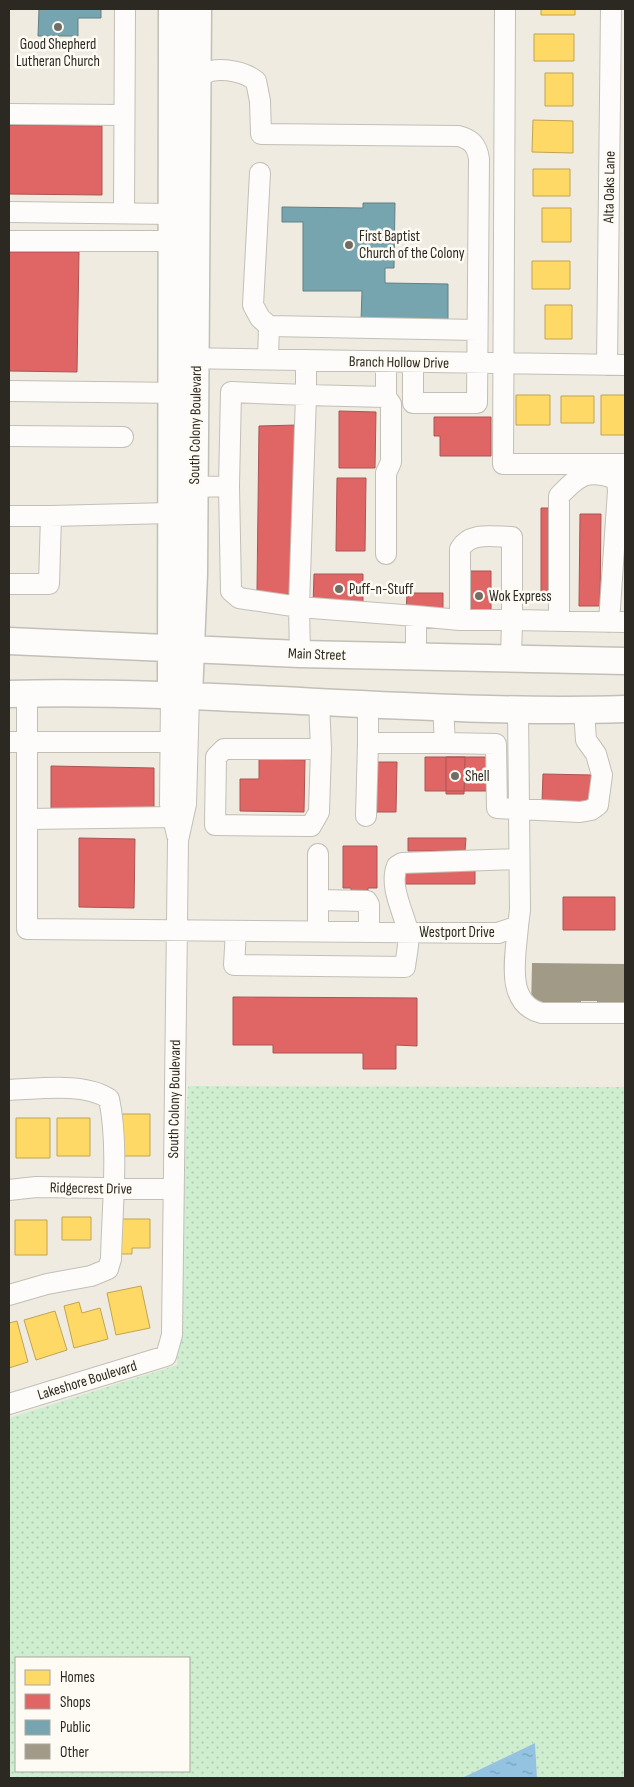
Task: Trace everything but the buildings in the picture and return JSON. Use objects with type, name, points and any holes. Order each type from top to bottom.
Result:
[{"type":"main road","name":"South Colony Boulevard","points":[[172,9],[185,80],[184,393],[170,513],[181,649]]},
{"type":"main road","name":"South Colony Boulevard","points":[[184,358],[172,241],[172,214],[185,80],[198,9]]},
{"type":"main road","name":"South Colony Boulevard","points":[[180,695],[181,649],[195,487],[184,393]]},
{"type":"main road","name":"Main Street","points":[[9,641],[300,654],[625,661]]},
{"type":"main road","points":[[18,694],[180,695],[518,709],[625,709]]},
{"type":"street","points":[[124,214],[125,9]]},
{"type":"street","points":[[505,9],[503,464],[625,464]]},
{"type":"street","name":"Alta Oaks Lane","points":[[611,9],[616,365]]},
{"type":"street","points":[[185,80],[209,71],[247,74],[256,81],[260,100],[261,134],[458,136],[467,138],[474,144],[479,159],[477,403],[413,403],[413,362]]},
{"type":"street","points":[[9,114],[123,115]]},
{"type":"street","points":[[260,173],[253,305],[260,318],[269,326],[477,330]]},
{"type":"street","points":[[9,212],[172,214]]},
{"type":"street","points":[[9,241],[172,241]]},
{"type":"street","points":[[268,359],[269,326]]},
{"type":"street","points":[[347,361],[348,327]]},
{"type":"street","name":"Branch Hollow Drive","points":[[184,358],[616,365]]},
{"type":"street","points":[[300,654],[299,608],[306,360]]},
{"type":"street","points":[[386,362],[386,397],[391,404],[391,462],[386,473],[386,554]]},
{"type":"street","points":[[9,391],[184,393]]},
{"type":"street","points":[[386,397],[230,392],[230,591],[239,598],[299,608],[460,620],[617,622],[618,491],[616,479],[603,474],[587,473],[573,482],[559,496],[559,621]]},
{"type":"street","points":[[9,436],[123,437]]},
{"type":"street","points":[[195,487],[229,486]]},
{"type":"street","points":[[9,516],[170,513]]},
{"type":"street","points":[[9,584],[48,584],[51,516]]},
{"type":"street","points":[[460,620],[460,549],[463,544],[474,537],[512,538],[511,658]]},
{"type":"street","points":[[416,616],[416,657]]},
{"type":"street","points":[[18,694],[18,742],[28,819],[178,827],[311,826],[319,812],[321,749],[319,702]]},
{"type":"street","name":"South Colony Boulevard","points":[[178,827],[170,804],[170,742],[180,695]]},
{"type":"street","name":"South Colony Boulevard","points":[[166,1356],[172,1335],[178,827],[186,804],[180,695]]},
{"type":"street","points":[[366,816],[368,704]]},
{"type":"street","points":[[443,706],[444,743]]},
{"type":"street","points":[[518,709],[519,859],[518,926],[515,965],[516,987],[523,1004],[531,1011],[542,1013],[625,1013]]},
{"type":"street","points":[[368,743],[496,744],[497,808],[580,812],[591,810],[598,805],[602,775],[596,754],[586,740],[584,710]]},
{"type":"street","points":[[18,742],[170,742]]},
{"type":"street","points":[[215,826],[216,758],[224,749],[321,749]]},
{"type":"street","name":"Westport Drive","points":[[28,819],[27,929],[498,933],[518,926]]},
{"type":"street","points":[[318,854],[318,931]]},
{"type":"street","points":[[236,931],[234,964],[405,967],[408,932],[398,900],[395,878],[397,866],[402,863],[519,859]]},
{"type":"street","points":[[318,900],[365,900],[369,905],[370,932]]},
{"type":"street","points":[[9,1090],[85,1089],[98,1091],[108,1098],[113,1116],[111,1259],[108,1269],[91,1276],[47,1284],[9,1295]]},
{"type":"street","name":"Ridgecrest Drive","points":[[9,1190],[36,1187],[173,1189]]},
{"type":"street","name":"Lakeshore Boulevard","points":[[9,1404],[166,1356]]},
{"type":"green space","points":[[188,1086],[625,1087],[625,1778],[537,1778],[535,1743],[462,1778],[9,1778],[9,1418],[177,1365]]},
{"type":"water","points":[[535,1743],[537,1778],[462,1778]]},
{"type":"place","name":"Good Shepherd Lutheran Church","points":[[58,27]]},
{"type":"place","name":"First Baptist Church of the Colony","points":[[349,245]]},
{"type":"place","name":"Puff-n-Stuff","points":[[339,589]]},
{"type":"place","name":"Wok Express","points":[[479,596]]},
{"type":"place","name":"Shell","points":[[455,776]]}]
